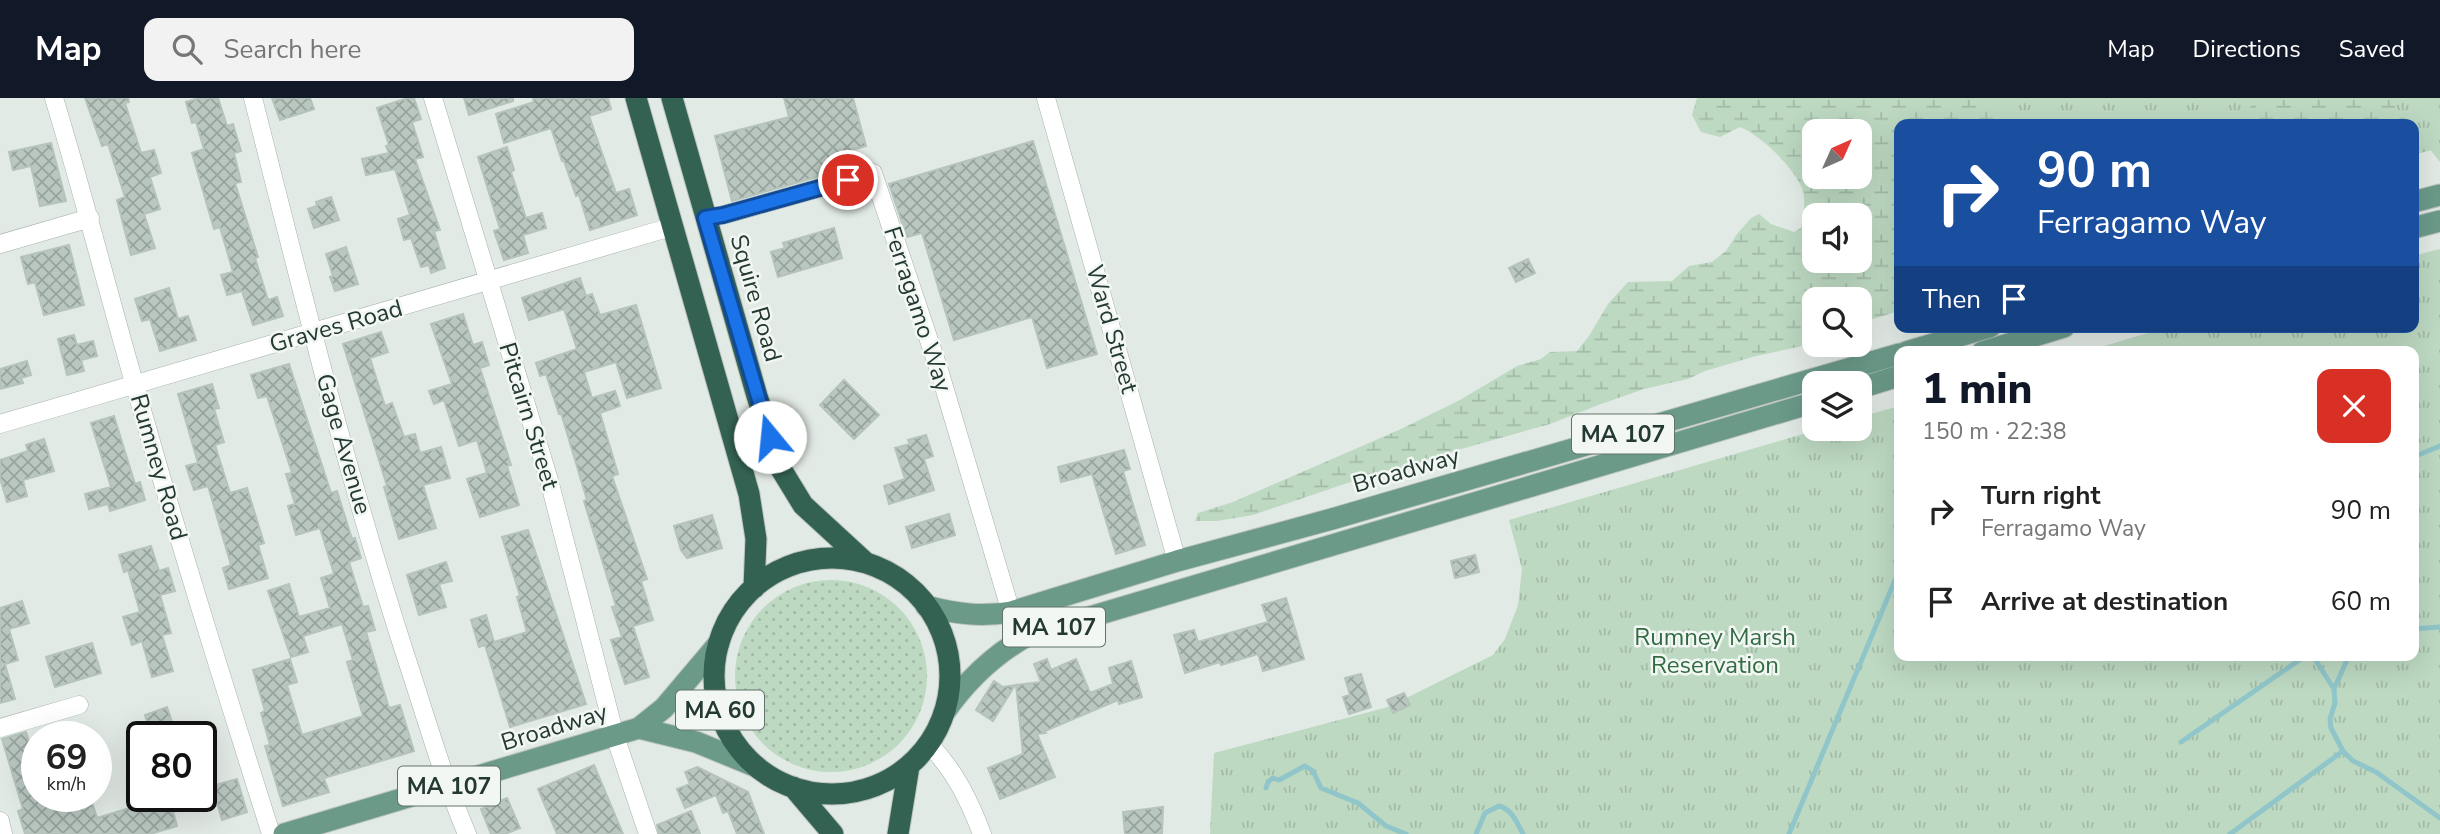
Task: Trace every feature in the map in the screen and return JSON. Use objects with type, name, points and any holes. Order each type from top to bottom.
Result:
[{"type":"highway","points":[[636,98],[749,494],[756,539],[754,588]]},
{"type":"highway","name":"Squire Road","points":[[672,98],[760,407],[785,478],[811,514],[867,564]]},
{"type":"highway","points":[[754,588],[779,571],[807,561],[837,559],[867,564],[900,580],[926,606],[942,632],[949,662],[950,682],[944,713],[929,744],[909,766],[889,780],[854,792],[817,793],[793,787]]},
{"type":"highway","name":"MA 60","points":[[754,588],[729,618],[719,643],[715,673],[720,710],[737,745],[757,767],[793,787],[833,834]]},
{"type":"highway","points":[[898,834],[909,766]]},
{"type":"main road","points":[[2419,200],[2440,195]]},
{"type":"main road","points":[[2419,226],[2440,221]]},
{"type":"main road","points":[[1926,346],[1970,333]]},
{"type":"main road","points":[[2002,346],[2044,333]]},
{"type":"main road","name":"Broadway","points":[[926,606],[970,615],[988,616],[1011,612],[1177,561],[1894,355]]},
{"type":"main road","points":[[1872,384],[1894,378]]},
{"type":"main road","name":"Broadway","points":[[944,713],[978,671],[1011,644],[1029,635],[1802,405]]},
{"type":"main road","name":"Broadway","points":[[284,834],[639,728],[664,708],[719,643]]},
{"type":"main road","name":"Broadway","points":[[639,728],[696,742],[757,767]]},
{"type":"street","name":"Rumney Road","points":[[54,98],[196,598],[271,834]]},
{"type":"street","name":"Gage Avenue","points":[[253,98],[313,333],[381,579],[447,787],[467,834]]},
{"type":"street","name":"Pitcairn Street","points":[[432,98],[558,512],[615,736],[648,834]]},
{"type":"street","name":"Ward Street","points":[[1046,98],[1177,561]]},
{"type":"street","name":"Ferragamo Way","points":[[705,218],[873,173],[939,370],[1011,612]]},
{"type":"street","points":[[0,244],[90,218]]},
{"type":"street","name":"Graves Road","points":[[0,424],[671,227]]},
{"type":"street","points":[[0,728],[79,705]]},
{"type":"street","points":[[929,744],[944,759],[965,790],[982,834]]},
{"type":"street","points":[[0,821],[4,834]]},
{"type":"green space","points":[[1697,98],[2105,98],[2111,119],[1894,119],[1894,313],[1872,319],[1872,287],[1802,287],[1802,346],[1756,356],[1705,371],[1688,379],[1644,389],[1550,424],[1384,474],[1368,476],[1253,515],[1217,521],[1195,521],[1198,513],[1233,502],[1401,429],[1460,400],[1517,366],[1541,359],[1550,352],[1577,351],[1608,304],[1628,282],[1672,281],[1689,266],[1712,262],[1726,251],[1751,218],[1759,214],[1771,224],[1794,232],[1801,228],[1802,221],[1802,273],[1872,273],[1872,203],[1804,203],[1804,194],[1795,176],[1765,143],[1740,127],[1720,137],[1701,132],[1692,115]]},
{"type":"green space","points":[[1987,98],[2260,98],[2237,119],[1993,119]]},
{"type":"green space","points":[[2195,98],[2440,98],[2440,148],[2419,153],[2419,119],[2189,119]]},
{"type":"green space","points":[[2387,98],[2440,98],[2440,162],[2419,136],[2419,119],[2406,119]]},
{"type":"green space","name":"Rumney Marsh Reservation","points":[[2440,249],[2440,834],[1210,834],[1214,753],[1388,707],[1493,655],[1505,639],[1518,605],[1522,569],[1509,520],[1802,434],[1802,441],[1872,441],[1872,414],[1894,407],[1894,661],[2419,661],[2419,346],[2104,346],[2148,333],[2419,333],[2419,254]]},
{"type":"green space","points":[[831,580],[868,587],[899,608],[920,639],[927,676],[920,713],[899,744],[868,765],[831,772],[794,765],[763,744],[742,713],[735,676],[742,639],[763,608],[794,587]]},
{"type":"building","points":[[85,98],[128,98],[129,102],[125,103],[141,153],[154,150],[161,173],[150,177],[160,209],[144,214],[155,248],[131,255],[117,200],[125,197],[108,144],[102,146]]},
{"type":"building","points":[[200,98],[218,98],[227,126],[233,124],[241,151],[234,153],[241,182],[235,183],[268,300],[277,297],[283,316],[253,325],[242,291],[227,295],[221,275],[233,272],[220,227],[214,229],[192,153],[204,149],[196,122],[192,123],[186,102]]},
{"type":"building","points":[[272,98],[310,98],[314,109],[280,120]]},
{"type":"building","points":[[414,98],[421,119],[412,122],[423,157],[415,159],[440,230],[434,231],[445,268],[431,273],[429,265],[421,267],[411,238],[404,240],[398,219],[410,215],[395,169],[366,175],[362,159],[389,153],[377,108]]},
{"type":"building","points":[[464,98],[513,98],[513,101],[469,115]]},
{"type":"building","points":[[533,98],[608,98],[611,109],[589,116],[616,193],[629,189],[637,215],[590,230],[579,195],[576,196],[551,128],[504,143],[496,114],[534,102]]},
{"type":"building","points":[[784,98],[853,98],[866,146],[852,150],[856,166],[732,201],[715,136],[789,117]]},
{"type":"building","points":[[1033,141],[1097,354],[1047,368],[1032,317],[954,340],[922,233],[907,237],[889,184]]},
{"type":"building","points":[[51,143],[66,201],[40,206],[31,166],[13,170],[9,152]]},
{"type":"building","points":[[507,147],[514,170],[511,172],[526,218],[542,213],[546,228],[523,235],[528,253],[504,260],[494,231],[500,229],[478,157]]},
{"type":"building","points":[[331,197],[339,220],[314,228],[308,209],[317,206],[316,202]]},
{"type":"building","points":[[834,228],[842,258],[778,277],[771,252],[785,248],[783,243]]},
{"type":"building","points":[[69,245],[84,305],[44,315],[35,282],[28,284],[21,257]]},
{"type":"building","points":[[346,247],[358,284],[335,291],[326,254]]},
{"type":"building","points":[[1528,259],[1535,273],[1516,282],[1509,268]]},
{"type":"building","points":[[580,278],[586,296],[592,294],[600,315],[636,305],[661,388],[627,398],[616,362],[584,372],[592,398],[615,391],[620,406],[600,413],[618,474],[612,476],[647,579],[641,581],[653,620],[633,626],[649,677],[625,684],[611,640],[622,637],[612,607],[616,606],[584,501],[587,500],[561,413],[559,414],[546,374],[540,376],[536,363],[577,349],[564,309],[529,320],[522,298]]},
{"type":"building","points":[[169,288],[178,319],[188,316],[196,340],[160,351],[150,319],[142,321],[135,299]]},
{"type":"building","points":[[463,314],[473,345],[482,342],[489,365],[480,368],[511,465],[507,466],[519,505],[480,517],[467,479],[487,473],[477,440],[459,446],[444,400],[434,404],[429,391],[452,384],[431,324]]},
{"type":"building","points":[[381,332],[388,352],[370,358],[385,406],[392,403],[404,437],[415,434],[420,453],[441,447],[450,478],[423,485],[436,528],[399,539],[384,487],[387,486],[343,344]]},
{"type":"building","points":[[74,335],[77,345],[93,341],[97,356],[81,360],[84,371],[67,375],[58,339]]},
{"type":"building","points":[[27,361],[31,375],[21,378],[23,383],[0,389],[0,369]]},
{"type":"building","points":[[289,364],[331,493],[337,491],[361,558],[349,562],[363,607],[368,606],[375,630],[366,632],[389,708],[400,705],[414,751],[324,778],[329,792],[283,806],[265,746],[270,745],[261,713],[265,711],[253,670],[290,659],[297,682],[287,685],[302,735],[363,716],[347,662],[353,660],[342,624],[303,636],[308,652],[291,657],[268,591],[289,584],[299,617],[330,608],[321,578],[334,574],[320,528],[296,535],[288,506],[295,504],[286,474],[292,473],[267,396],[258,398],[251,375]]},
{"type":"building","points":[[844,380],[879,415],[854,439],[820,405]]},
{"type":"building","points":[[212,384],[219,408],[214,409],[224,442],[215,445],[230,493],[247,488],[264,543],[258,545],[268,578],[229,589],[223,568],[231,565],[208,486],[194,490],[186,466],[198,463],[178,394]]},
{"type":"building","points":[[114,416],[135,484],[140,482],[145,500],[110,511],[108,504],[89,509],[85,494],[111,487],[91,423]]},
{"type":"building","points":[[926,435],[933,456],[924,459],[934,490],[889,504],[884,486],[905,479],[895,448],[910,444],[908,440]]},
{"type":"building","points":[[44,439],[54,471],[23,480],[27,496],[7,502],[0,478],[0,460],[28,451],[26,445]]},
{"type":"building","points":[[1124,450],[1130,469],[1123,471],[1145,545],[1116,554],[1092,474],[1061,482],[1058,467]]},
{"type":"building","points":[[949,514],[955,535],[912,548],[906,527]]},
{"type":"building","points":[[712,515],[722,548],[687,558],[681,550],[674,526]]},
{"type":"building","points":[[528,530],[586,704],[510,727],[485,645],[479,647],[471,620],[486,615],[494,642],[527,632],[517,597],[520,596],[502,537]]},
{"type":"building","points":[[151,546],[159,571],[168,568],[175,591],[160,595],[171,633],[162,635],[173,671],[152,677],[142,641],[132,645],[123,617],[140,612],[128,570],[124,572],[119,555]]},
{"type":"building","points":[[1475,555],[1479,572],[1455,578],[1451,561]]},
{"type":"building","points":[[446,562],[452,581],[439,584],[446,607],[419,615],[407,575]]},
{"type":"building","points":[[1286,598],[1304,659],[1263,671],[1258,654],[1185,673],[1174,635],[1194,630],[1198,642],[1268,622],[1262,605]]},
{"type":"building","points":[[22,601],[29,623],[9,629],[18,660],[5,664],[15,699],[0,703],[0,608]]},
{"type":"building","points":[[92,643],[101,673],[55,687],[46,657]]},
{"type":"building","points":[[1047,659],[1051,670],[1076,659],[1090,693],[1113,684],[1109,668],[1131,661],[1142,697],[1119,704],[1118,700],[1045,731],[1046,733],[1037,734],[1055,777],[1000,799],[988,768],[1023,754],[1016,685],[1041,682],[1034,664]]},
{"type":"building","points":[[1361,674],[1371,707],[1349,714],[1343,697],[1350,695],[1345,678]]},
{"type":"building","points":[[994,681],[1003,687],[1015,685],[993,721],[976,710]]},
{"type":"building","points":[[1404,693],[1410,705],[1393,713],[1387,700]]},
{"type":"building","points":[[167,707],[172,721],[147,721],[145,715]]},
{"type":"building","points":[[21,733],[21,802],[2,739]]},
{"type":"building","points":[[594,765],[623,834],[557,834],[538,789]]},
{"type":"building","points":[[697,767],[748,792],[764,834],[737,834],[728,811],[723,813],[716,795],[685,808],[677,789],[690,784],[685,772]]},
{"type":"building","points":[[237,779],[247,812],[222,820],[217,803],[217,785]]},
{"type":"building","points":[[507,798],[520,828],[505,834],[491,834],[481,809]]},
{"type":"building","points":[[1163,807],[1162,834],[1125,834],[1123,812]]},
{"type":"building","points":[[126,809],[126,812],[173,812],[177,826],[150,834],[25,834],[18,811],[95,812],[97,818]]},
{"type":"building","points":[[691,811],[700,834],[659,834],[657,825]]},
{"type":"waterway","points":[[2419,455],[2440,446]]},
{"type":"waterway","points":[[1789,834],[1894,583]]},
{"type":"waterway","points":[[2419,629],[2440,627]]},
{"type":"waterway","points":[[2181,742],[2298,661]]},
{"type":"waterway","points":[[2316,661],[2334,689]]},
{"type":"waterway","points":[[2347,661],[2334,689],[2335,703],[2330,719],[2331,728],[2343,751],[2353,761],[2376,772],[2440,818]]},
{"type":"waterway","points":[[2230,834],[2343,751]]},
{"type":"waterway","points":[[1266,788],[1273,778],[1279,780],[1305,766],[1313,771],[1321,788],[1358,803],[1386,826],[1406,834]]},
{"type":"waterway","points":[[1476,834],[1485,813],[1499,806],[1511,813],[1523,834]]},
{"type":"route","points":[[770,437],[705,218],[848,180]]}]
